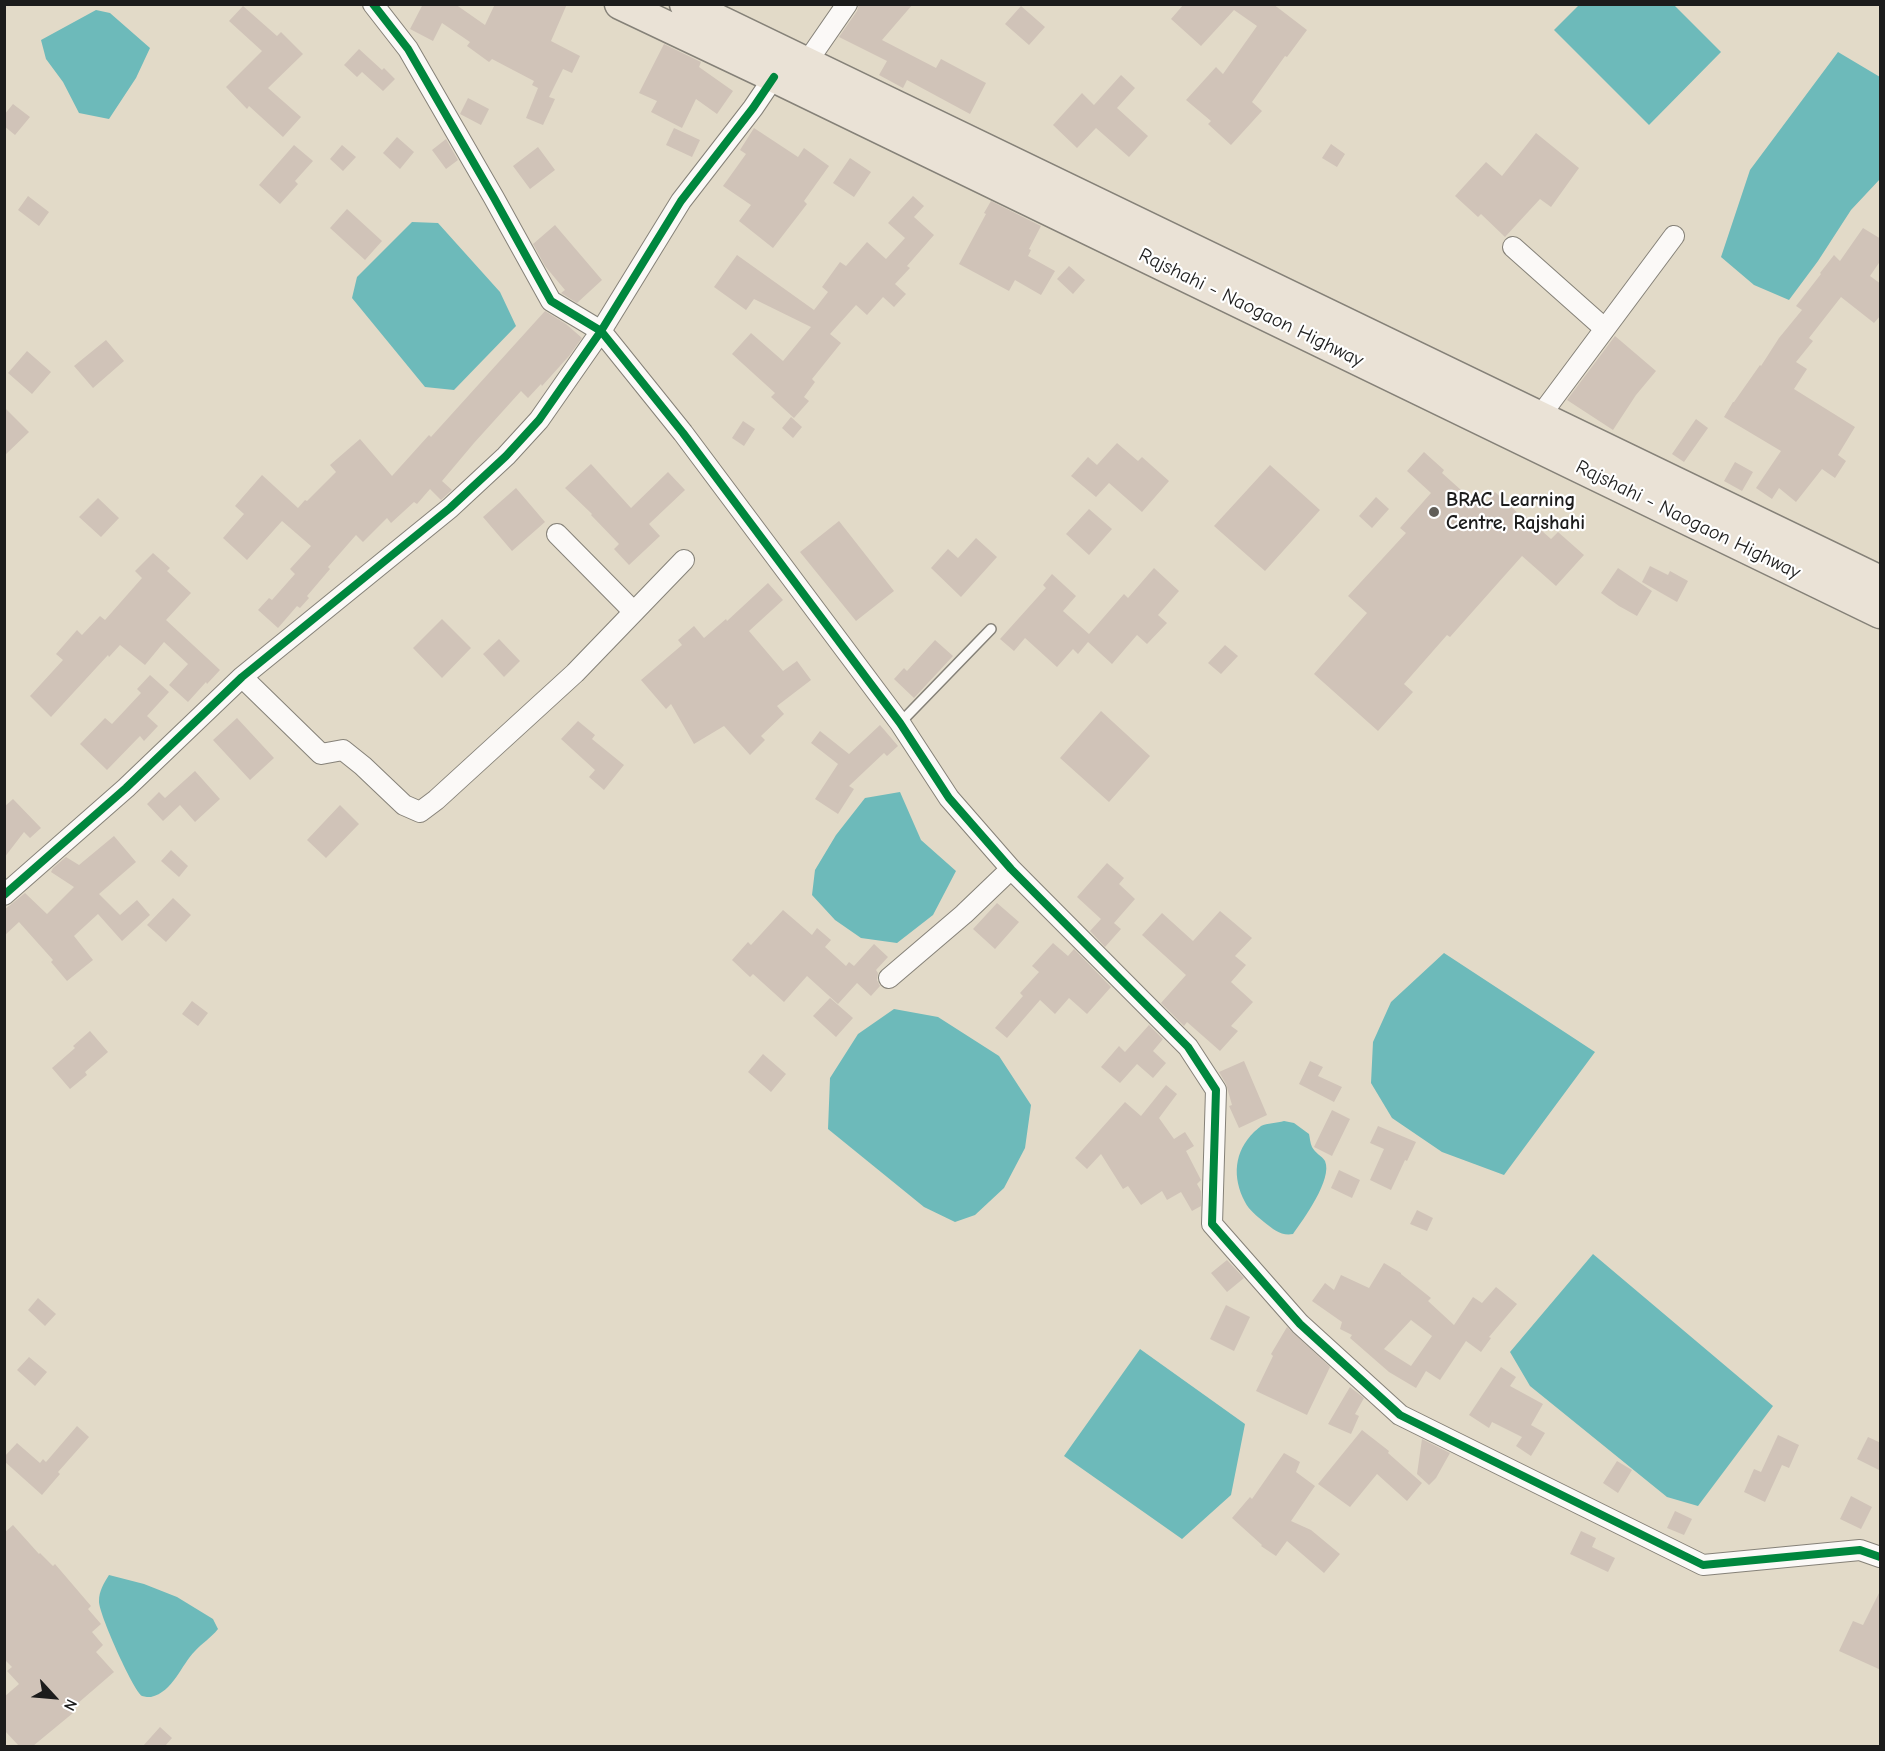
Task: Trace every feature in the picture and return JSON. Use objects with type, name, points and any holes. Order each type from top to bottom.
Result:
[{"type":"main road","name":"Rajshahi - Naogaon Highway","points":[[620,4],[774,77],[951,147],[1540,416],[1881,581]]},
{"type":"main road","name":"Rajshahi - Naogaon Highway","points":[[685,4],[807,62],[951,147],[1881,613]]},
{"type":"street","points":[[373,4],[408,49],[551,301],[602,332],[683,433],[900,723],[949,798],[1011,869],[1188,1047],[1216,1090],[1212,1224],[1300,1324],[1400,1415],[1703,1565],[1860,1550],[1881,1557]]},
{"type":"street","points":[[807,62],[847,4]]},
{"type":"street","points":[[4,895],[135,780],[242,677],[450,508],[506,456],[539,420],[602,332],[681,201],[753,108],[774,77]]},
{"type":"street","points":[[1540,416],[1674,236]]},
{"type":"street","points":[[1513,247],[1604,328]]},
{"type":"street","points":[[557,534],[634,612]]},
{"type":"street","points":[[242,677],[321,754],[343,750],[404,805],[420,812],[436,800],[574,673],[684,560]]},
{"type":"street","points":[[889,978],[964,914],[1011,869]]},
{"type":"lane","points":[[900,723],[991,629]]},
{"type":"water","points":[[1579,5],[1674,5],[1721,52],[1649,125],[1554,30]]},
{"type":"water","points":[[96,10],[110,13],[150,48],[136,78],[109,119],[79,113],[63,82],[46,59],[41,40]]},
{"type":"water","points":[[1838,52],[1880,77],[1880,179],[1851,210],[1789,300],[1754,285],[1721,257],[1750,170]]},
{"type":"water","points":[[412,222],[438,223],[500,292],[516,326],[454,390],[425,387],[352,298],[357,277]]},
{"type":"water","points":[[900,792],[921,840],[956,871],[933,915],[897,943],[861,938],[835,920],[812,895],[815,870],[836,835],[865,798]]},
{"type":"water","points":[[1444,953],[1595,1052],[1504,1175],[1442,1152],[1392,1118],[1371,1083],[1373,1042],[1391,1002]]},
{"type":"water","points":[[894,1009],[938,1017],[999,1056],[1031,1105],[1025,1148],[1004,1188],[975,1215],[955,1222],[924,1207],[828,1129],[830,1078],[858,1034]]},
{"type":"water","points":[[1284,1121],[1294,1123],[1309,1134],[1312,1147],[1325,1161],[1326,1169],[1325,1178],[1316,1199],[1293,1234],[1274,1230],[1249,1208],[1241,1193],[1237,1174],[1242,1148],[1254,1132],[1263,1125]]},
{"type":"water","points":[[1593,1254],[1773,1406],[1698,1506],[1667,1497],[1530,1386],[1510,1352]]},
{"type":"water","points":[[1140,1349],[1245,1424],[1231,1495],[1182,1539],[1064,1456]]},
{"type":"water","points":[[109,1575],[144,1584],[177,1597],[213,1619],[218,1629],[195,1651],[171,1684],[159,1694],[151,1697],[142,1696],[124,1666],[110,1634],[99,1601],[101,1590]]},
{"type":"building","points":[[423,4],[455,4],[485,25],[495,4],[567,4],[551,41],[580,56],[572,73],[563,69],[549,97],[555,99],[543,125],[526,118],[538,88],[532,85],[534,81],[492,59],[489,62],[467,46],[470,42],[442,23],[433,41],[410,29]]},
{"type":"building","points":[[859,4],[913,4],[882,40],[936,68],[941,59],[986,83],[970,114],[907,80],[903,88],[879,75],[887,61],[839,37],[857,11]]},
{"type":"building","points":[[1184,4],[1273,4],[1307,30],[1252,102],[1262,111],[1231,145],[1208,124],[1211,121],[1186,100],[1216,67],[1223,74],[1257,26],[1234,10],[1201,46],[1171,19]]},
{"type":"building","points":[[243,6],[277,36],[281,32],[303,54],[268,88],[301,117],[283,137],[249,106],[247,109],[226,87],[262,51],[229,21]]},
{"type":"building","points":[[1021,6],[1045,27],[1029,45],[1005,24]]},
{"type":"building","points":[[664,44],[701,62],[699,67],[733,91],[717,114],[696,99],[682,128],[651,112],[657,101],[639,93]]},
{"type":"building","points":[[359,49],[395,79],[383,91],[362,72],[357,77],[344,65]]},
{"type":"building","points":[[1121,75],[1135,88],[1117,108],[1148,136],[1129,157],[1096,128],[1077,148],[1053,125],[1082,93],[1094,105]]},
{"type":"building","points":[[468,98],[489,109],[481,125],[460,114]]},
{"type":"building","points":[[13,104],[30,117],[15,135],[4,126],[4,115]]},
{"type":"building","points":[[674,128],[700,140],[692,157],[666,145]]},
{"type":"building","points":[[754,128],[798,157],[804,148],[829,166],[804,201],[807,204],[773,248],[739,221],[751,205],[723,186],[746,154],[740,150]]},
{"type":"building","points":[[1536,133],[1579,168],[1551,207],[1540,199],[1505,237],[1481,214],[1478,217],[1455,196],[1486,162],[1502,176]]},
{"type":"building","points":[[397,137],[414,152],[400,169],[383,153]]},
{"type":"building","points":[[446,139],[458,160],[446,169],[432,150]]},
{"type":"building","points":[[1331,144],[1345,154],[1337,167],[1322,158]]},
{"type":"building","points":[[294,145],[313,161],[295,181],[298,184],[280,204],[259,185]]},
{"type":"building","points":[[342,145],[356,157],[343,171],[330,159]]},
{"type":"building","points":[[538,147],[555,170],[530,189],[513,166]]},
{"type":"building","points":[[850,158],[871,172],[854,197],[833,183]]},
{"type":"building","points":[[28,196],[49,212],[39,226],[18,210]]},
{"type":"building","points":[[913,196],[924,206],[914,217],[934,235],[907,266],[910,268],[895,284],[906,294],[894,307],[883,297],[867,315],[856,305],[830,334],[841,343],[812,379],[815,382],[804,397],[809,401],[794,418],[771,397],[775,393],[732,354],[751,333],[783,361],[811,327],[754,299],[746,310],[714,287],[737,255],[814,310],[828,292],[822,287],[840,262],[846,266],[867,242],[886,259],[905,238],[888,223]]},
{"type":"building","points":[[991,201],[1041,226],[1029,249],[1031,250],[1028,256],[1055,271],[1041,295],[1015,280],[1009,291],[959,264]]},
{"type":"building","points":[[347,209],[382,241],[365,260],[330,228]]},
{"type":"building","points":[[555,225],[602,280],[577,303],[561,293],[565,290],[545,266],[533,244]]},
{"type":"building","points":[[1863,228],[1881,239],[1881,260],[1870,276],[1881,284],[1881,315],[1874,323],[1841,297],[1809,338],[1813,341],[1796,362],[1807,369],[1794,389],[1855,427],[1838,455],[1846,461],[1835,478],[1822,469],[1796,502],[1779,488],[1772,499],[1756,488],[1781,451],[1724,417],[1779,338],[1802,310],[1796,306],[1820,273],[1834,255],[1840,261]]},
{"type":"building","points":[[1069,266],[1085,280],[1073,294],[1057,279]]},
{"type":"building","points":[[545,311],[566,324],[582,338],[569,356],[528,398],[521,391],[474,443],[442,481],[452,490],[441,500],[430,489],[417,504],[414,502],[391,523],[387,518],[363,542],[356,535],[328,567],[330,569],[307,596],[309,598],[300,608],[297,606],[278,628],[258,610],[269,598],[272,600],[295,574],[290,569],[311,546],[282,521],[247,560],[223,538],[244,514],[235,506],[262,475],[298,508],[336,472],[330,465],[360,439],[392,476],[429,435],[431,437]]},
{"type":"building","points":[[1615,336],[1656,371],[1636,395],[1613,430],[1567,400]]},
{"type":"building","points":[[106,340],[124,361],[93,388],[74,366]]},
{"type":"building","points":[[27,351],[51,372],[32,394],[8,373]]},
{"type":"building","points":[[4,407],[29,432],[4,456]]},
{"type":"building","points":[[791,417],[802,427],[793,438],[782,428]]},
{"type":"building","points":[[1696,419],[1708,428],[1684,462],[1672,454]]},
{"type":"building","points":[[743,421],[755,429],[744,446],[732,438]]},
{"type":"building","points":[[1117,443],[1138,461],[1142,457],[1169,481],[1142,512],[1109,483],[1096,497],[1071,476],[1088,457],[1097,465]]},
{"type":"building","points":[[1424,452],[1444,470],[1442,473],[1481,508],[1495,492],[1551,539],[1558,532],[1584,555],[1556,586],[1522,556],[1450,637],[1447,635],[1404,684],[1413,692],[1378,731],[1314,674],[1367,613],[1348,596],[1406,533],[1400,528],[1431,493],[1407,471]]},
{"type":"building","points":[[1735,462],[1753,472],[1742,491],[1724,481]]},
{"type":"building","points":[[591,464],[631,508],[668,472],[685,490],[649,524],[660,536],[629,565],[614,549],[619,544],[565,488]]},
{"type":"building","points":[[1270,465],[1320,510],[1265,571],[1214,526]]},
{"type":"building","points":[[516,488],[545,522],[512,551],[483,517]]},
{"type":"building","points":[[1376,497],[1389,509],[1372,528],[1359,516]]},
{"type":"building","points":[[98,498],[119,518],[101,537],[79,517]]},
{"type":"building","points":[[1089,509],[1112,529],[1089,555],[1066,534]]},
{"type":"building","points":[[839,521],[894,591],[856,621],[800,552]]},
{"type":"building","points":[[976,538],[997,557],[961,597],[931,568],[948,549],[958,558]]},
{"type":"building","points":[[153,553],[170,568],[167,571],[191,593],[166,620],[220,670],[188,702],[169,685],[188,664],[164,642],[145,665],[120,645],[51,717],[30,696],[63,660],[56,654],[77,630],[82,635],[100,616],[105,620],[142,578],[135,571]]},
{"type":"building","points":[[1650,566],[1668,575],[1670,571],[1688,581],[1677,602],[1642,582]]},
{"type":"building","points":[[1154,568],[1179,591],[1158,615],[1167,623],[1147,644],[1137,635],[1112,664],[1088,642],[1078,654],[1073,649],[1057,667],[1025,638],[1014,651],[1000,639],[1046,588],[1043,585],[1052,574],[1076,596],[1063,611],[1089,634],[1124,594],[1128,598]]},
{"type":"building","points":[[1618,568],[1652,591],[1637,616],[1601,593]]},
{"type":"building","points":[[768,583],[783,600],[749,631],[783,671],[797,661],[811,680],[777,706],[784,714],[761,736],[765,740],[750,755],[724,726],[694,744],[671,704],[666,709],[641,680],[682,645],[678,640],[694,626],[704,638],[726,619],[727,621]]},
{"type":"building","points":[[442,619],[471,648],[442,678],[413,648]]},
{"type":"building","points":[[499,639],[520,661],[504,677],[483,654]]},
{"type":"building","points":[[935,640],[953,656],[914,698],[894,679],[904,668],[907,671]]},
{"type":"building","points":[[1225,645],[1238,656],[1221,674],[1208,663]]},
{"type":"building","points":[[150,675],[169,692],[147,716],[158,726],[144,741],[140,736],[107,770],[80,744],[105,718],[112,724],[141,693],[137,689]]},
{"type":"building","points":[[1101,711],[1150,756],[1109,802],[1060,758]]},
{"type":"building","points":[[237,718],[274,758],[250,780],[213,740]]},
{"type":"building","points":[[578,721],[595,735],[592,739],[624,765],[604,790],[589,777],[595,770],[561,739]]},
{"type":"building","points":[[880,725],[898,746],[887,756],[884,753],[849,786],[854,789],[838,814],[815,799],[838,764],[811,743],[820,731],[849,754]]},
{"type":"building","points":[[195,771],[220,799],[195,822],[180,805],[163,821],[147,804],[159,792],[165,798]]},
{"type":"building","points":[[13,799],[41,828],[30,838],[24,832],[4,858],[4,807]]},
{"type":"building","points":[[340,805],[359,824],[326,858],[307,840]]},
{"type":"building","points":[[114,836],[136,862],[99,894],[120,915],[137,900],[150,915],[122,941],[98,914],[74,936],[93,960],[67,981],[51,962],[53,960],[19,922],[4,936],[4,910],[25,893],[47,914],[74,887],[51,872],[53,868],[66,857],[79,865]]},
{"type":"building","points":[[171,850],[188,866],[179,877],[161,861]]},
{"type":"building","points":[[1107,863],[1124,878],[1119,884],[1135,899],[1114,923],[1121,929],[1105,947],[1090,931],[1101,919],[1077,897]]},
{"type":"building","points":[[173,898],[191,915],[166,942],[147,925]]},
{"type":"building","points":[[997,903],[1019,922],[995,949],[973,929]]},
{"type":"building","points":[[783,910],[812,935],[817,928],[831,940],[825,947],[846,966],[849,962],[854,966],[874,944],[888,957],[876,970],[880,986],[871,996],[857,983],[838,1004],[807,976],[784,1002],[753,974],[750,977],[732,960],[748,942],[751,945]]},
{"type":"building","points":[[1220,911],[1252,938],[1235,956],[1246,965],[1231,982],[1253,1002],[1231,1026],[1238,1031],[1220,1051],[1187,1022],[1184,1026],[1161,1003],[1186,975],[1142,935],[1162,913],[1193,941]]},
{"type":"building","points":[[1053,943],[1068,956],[1074,949],[1111,987],[1087,1014],[1069,998],[1055,1014],[1040,1000],[1007,1038],[995,1028],[1023,996],[1020,993],[1039,972],[1032,966]]},
{"type":"building","points":[[830,998],[853,1018],[836,1037],[813,1016]]},
{"type":"building","points":[[192,1001],[208,1013],[198,1026],[182,1014]]},
{"type":"building","points":[[1149,1025],[1163,1039],[1153,1051],[1166,1063],[1153,1078],[1137,1064],[1120,1083],[1101,1067],[1119,1046],[1125,1052]]},
{"type":"building","points":[[90,1031],[108,1052],[85,1072],[87,1075],[70,1089],[52,1068]]},
{"type":"building","points":[[763,1054],[786,1074],[771,1092],[748,1072]]},
{"type":"building","points":[[1244,1061],[1267,1115],[1239,1128],[1229,1106],[1232,1105],[1226,1084],[1219,1072]]},
{"type":"building","points":[[1310,1061],[1323,1067],[1318,1076],[1342,1087],[1334,1102],[1299,1084]]},
{"type":"building","points":[[1166,1085],[1177,1094],[1159,1118],[1174,1139],[1185,1132],[1194,1146],[1186,1151],[1201,1180],[1197,1184],[1201,1191],[1201,1206],[1192,1211],[1181,1192],[1167,1200],[1162,1191],[1141,1205],[1128,1186],[1123,1189],[1101,1154],[1087,1169],[1075,1158],[1125,1102],[1141,1116]]},
{"type":"building","points":[[1332,1110],[1350,1119],[1332,1156],[1314,1147]]},
{"type":"building","points":[[1378,1126],[1416,1142],[1391,1190],[1370,1180],[1384,1149],[1370,1143]]},
{"type":"building","points":[[1339,1170],[1360,1180],[1352,1198],[1331,1188]]},
{"type":"building","points":[[1417,1210],[1433,1218],[1427,1231],[1410,1224]]},
{"type":"building","points":[[1227,1260],[1244,1278],[1227,1292],[1211,1273]]},
{"type":"building","points":[[1384,1263],[1401,1273],[1431,1298],[1428,1301],[1454,1325],[1473,1297],[1482,1303],[1496,1287],[1517,1304],[1489,1337],[1491,1338],[1481,1352],[1466,1341],[1440,1380],[1426,1371],[1416,1388],[1389,1372],[1350,1338],[1352,1335],[1340,1329],[1342,1322],[1312,1301],[1325,1283],[1334,1290],[1341,1275],[1369,1288]],"holes":[[[1411,1320],[1432,1336],[1411,1366],[1384,1349]]]},
{"type":"building","points":[[38,1298],[56,1314],[45,1326],[28,1310]]},
{"type":"building","points":[[1226,1305],[1250,1317],[1234,1351],[1210,1339]]},
{"type":"building","points":[[1287,1327],[1330,1367],[1307,1415],[1256,1391],[1273,1356],[1271,1354]]},
{"type":"building","points":[[29,1357],[47,1372],[35,1386],[17,1370]]},
{"type":"building","points":[[1501,1367],[1516,1377],[1510,1386],[1543,1404],[1531,1425],[1545,1433],[1531,1456],[1516,1446],[1522,1437],[1492,1422],[1489,1428],[1469,1415]]},
{"type":"building","points":[[1350,1387],[1364,1398],[1355,1414],[1359,1416],[1351,1434],[1328,1424]]},
{"type":"building","points":[[77,1426],[89,1437],[58,1472],[60,1474],[42,1495],[4,1461],[4,1457],[17,1443],[40,1463],[43,1459],[46,1462]]},
{"type":"building","points":[[1362,1430],[1389,1451],[1388,1453],[1422,1483],[1407,1501],[1377,1474],[1350,1507],[1318,1484]]},
{"type":"building","points":[[1778,1435],[1799,1445],[1789,1468],[1782,1465],[1765,1502],[1744,1492],[1754,1469],[1761,1472]]},
{"type":"building","points":[[1868,1437],[1881,1443],[1881,1471],[1857,1459]]},
{"type":"building","points":[[1422,1439],[1450,1453],[1436,1478],[1429,1485],[1417,1474]]},
{"type":"building","points":[[1284,1453],[1300,1462],[1296,1472],[1315,1486],[1291,1521],[1311,1530],[1340,1554],[1324,1573],[1287,1541],[1276,1556],[1261,1546],[1232,1518],[1250,1497],[1252,1499]]},
{"type":"building","points":[[1617,1461],[1632,1470],[1618,1493],[1603,1483]]},
{"type":"building","points":[[1851,1496],[1872,1507],[1861,1529],[1840,1519]]},
{"type":"building","points":[[1675,1511],[1692,1519],[1684,1535],[1667,1528]]},
{"type":"building","points":[[13,1525],[39,1554],[53,1566],[55,1564],[91,1606],[88,1609],[101,1624],[92,1632],[103,1645],[96,1652],[114,1672],[70,1710],[73,1713],[33,1746],[19,1746],[4,1730],[4,1697],[19,1684],[7,1671],[12,1667],[4,1659],[4,1533]]},
{"type":"building","points":[[1581,1531],[1596,1538],[1592,1547],[1615,1558],[1608,1572],[1570,1554]]},
{"type":"building","points":[[1881,1589],[1881,1670],[1839,1651],[1853,1621],[1863,1625]]},
{"type":"building","points":[[160,1727],[172,1738],[165,1746],[143,1746]]},
{"type":"cycle path","points":[[373,4],[408,49],[551,301],[601,331],[683,433],[900,723],[949,798],[1011,869],[1188,1047],[1216,1090],[1212,1224],[1300,1324],[1400,1415],[1703,1565],[1860,1550],[1880,1557]]},
{"type":"cycle path","points":[[4,895],[126,788],[242,677],[450,508],[506,456],[539,420],[601,331],[681,201],[753,108],[774,77]]},
{"type":"place","name":"BRAC Learning Centre, Rajshahi","points":[[1434,512]]}]
